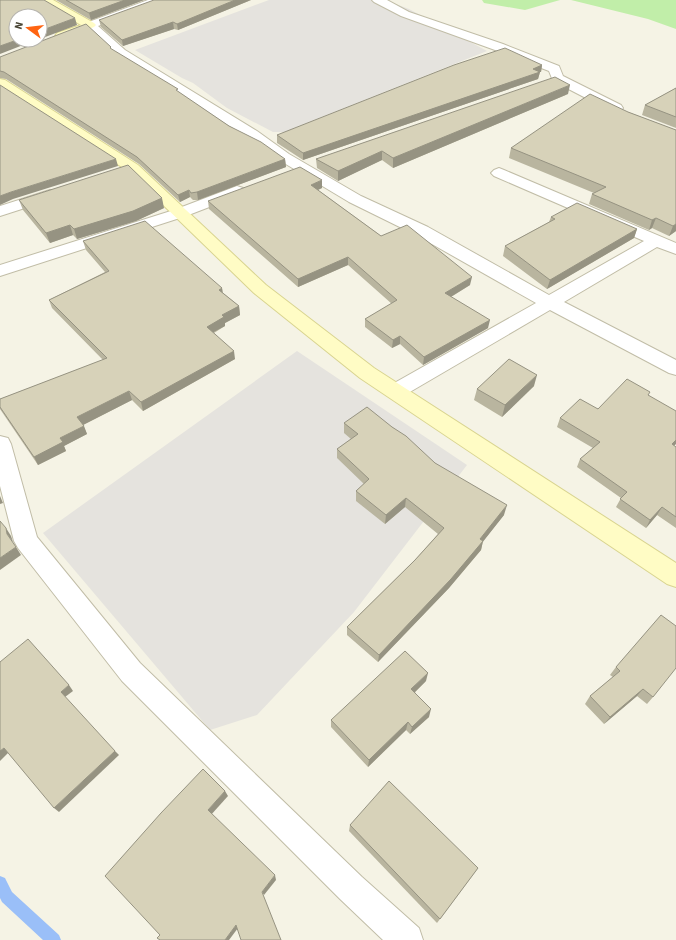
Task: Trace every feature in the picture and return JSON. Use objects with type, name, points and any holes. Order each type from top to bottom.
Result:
[{"type":"street","points":[[45,0],[90,25],[121,53],[252,134],[284,157],[355,198],[422,231],[522,288],[552,302],[676,368]]},
{"type":"street","points":[[48,41],[159,0]]},
{"type":"street","points":[[378,0],[404,14],[499,47],[554,69],[558,78],[624,113]]},
{"type":"street","points":[[543,83],[558,78]]},
{"type":"street","points":[[0,83],[126,170],[180,213],[260,288],[367,372],[676,576]]},
{"type":"street","points":[[280,175],[317,162]]},
{"type":"street","points":[[500,173],[676,249]]},
{"type":"street","points":[[0,271],[180,213],[252,186]]},
{"type":"street","points":[[0,211],[67,190]]},
{"type":"street","points":[[396,392],[656,241]]},
{"type":"street","points":[[0,444],[26,541],[131,672],[351,888],[407,940]]},
{"type":"green space","points":[[482,0],[560,0],[525,10],[484,3]]},
{"type":"green space","points":[[571,0],[676,0],[676,29],[648,19]]},
{"type":"shaded area","points":[[269,0],[385,0],[409,9],[487,51],[294,128],[292,131],[273,132],[227,108],[193,83],[135,50]]},
{"type":"shaded area","points":[[297,351],[467,465],[354,612],[257,715],[210,730],[43,533]]},
{"type":"building","points":[[0,0],[44,0],[75,18],[48,28],[48,8],[8,8],[8,43],[0,46]]},
{"type":"building","points":[[66,0],[125,0],[89,13]]},
{"type":"building","points":[[154,0],[235,0],[177,24],[173,22],[122,40],[99,20]]},
{"type":"building","points":[[86,24],[111,47],[110,48],[178,89],[176,90],[229,126],[261,142],[285,159],[197,192],[191,193],[189,190],[178,195],[137,157],[4,72],[0,71],[0,57],[23,48],[48,48],[48,39]]},
{"type":"building","points":[[505,48],[542,65],[533,69],[540,72],[303,153],[277,135],[454,65]]},
{"type":"building","points":[[555,77],[570,85],[393,158],[382,151],[338,171],[316,159]]},
{"type":"building","points":[[0,85],[116,159],[0,196]]},
{"type":"building","points":[[676,88],[676,117],[645,105]]},
{"type":"building","points":[[590,94],[628,112],[676,130],[676,224],[673,226],[656,218],[652,220],[592,194],[606,187],[511,148]]},
{"type":"building","points":[[128,165],[162,198],[133,211],[74,229],[70,225],[46,233],[19,200]]},
{"type":"building","points":[[300,167],[322,180],[311,185],[381,236],[407,225],[472,277],[445,293],[490,320],[424,357],[400,336],[393,340],[365,319],[397,300],[348,257],[298,279],[208,201]]},
{"type":"building","points":[[577,203],[637,229],[550,280],[505,246],[555,219],[551,217]]},
{"type":"building","points":[[145,221],[222,288],[219,290],[239,306],[222,315],[224,317],[207,327],[234,351],[141,402],[129,391],[77,417],[84,426],[60,438],[63,442],[34,457],[0,407],[0,399],[107,358],[49,300],[109,271],[83,241]]},
{"type":"building","points":[[509,359],[537,375],[505,405],[477,389]]},
{"type":"building","points":[[627,379],[650,392],[648,395],[676,411],[676,440],[672,444],[676,447],[676,517],[662,507],[650,520],[620,499],[627,492],[580,459],[600,442],[560,418],[580,399],[598,409]]},
{"type":"building","points":[[367,407],[406,436],[435,463],[507,505],[480,539],[483,541],[451,579],[379,655],[347,627],[415,560],[444,528],[406,498],[386,515],[356,491],[369,479],[337,449],[358,434],[344,423]]},
{"type":"building","points":[[0,521],[6,528],[7,534],[16,547],[0,558]]},
{"type":"building","points":[[661,615],[676,626],[676,668],[653,697],[643,689],[610,717],[590,696],[620,671],[616,667]]},
{"type":"building","points":[[28,639],[69,685],[61,692],[115,751],[54,808],[4,748],[0,751],[0,662]]},
{"type":"building","points":[[405,651],[428,673],[411,689],[431,709],[412,727],[408,722],[369,760],[331,720]]},
{"type":"building","points":[[203,769],[225,791],[208,810],[275,875],[262,892],[281,940],[241,940],[236,925],[225,940],[160,940],[157,938],[160,935],[105,876],[161,813]]},
{"type":"building","points":[[389,781],[478,868],[440,919],[350,825]]},
{"type":"waterway","points":[[0,883],[7,897],[54,940]]}]
